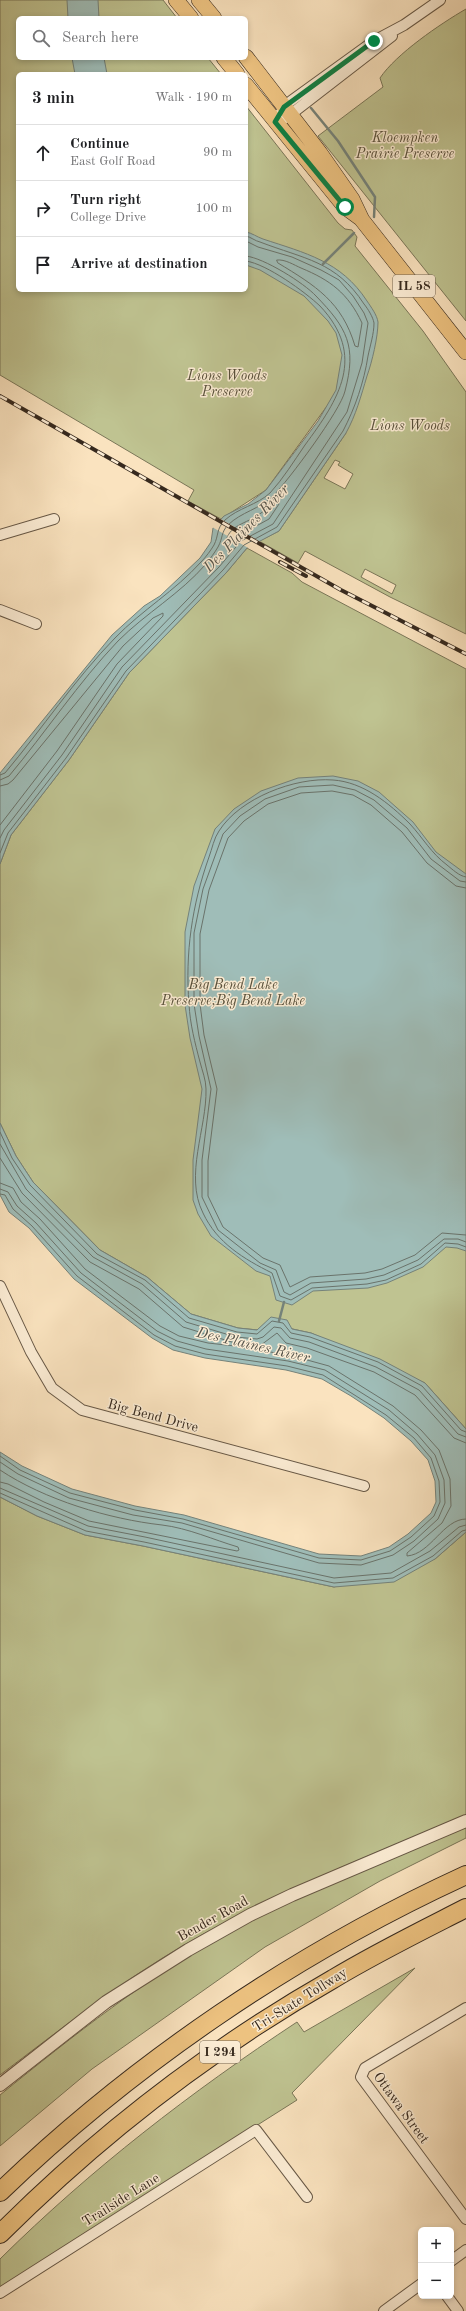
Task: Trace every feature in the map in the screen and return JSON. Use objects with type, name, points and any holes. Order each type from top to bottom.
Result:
[{"type":"highway","name":"I 294","points":[[0,2192],[95,2108],[225,2011],[356,1930],[466,1874]]},
{"type":"highway","name":"Tri-State Tollway","points":[[0,2234],[61,2175],[115,2130],[204,2063],[271,2016],[332,1979],[466,1908]]},
{"type":"main road","points":[[176,0],[189,16]]},
{"type":"main road","points":[[199,0],[212,16]]},
{"type":"main road","points":[[226,60],[235,72]]},
{"type":"main road","name":"IL 58","points":[[248,60],[288,111],[352,199],[362,220],[466,352]]},
{"type":"main road","name":"IL 58","points":[[248,88],[345,207],[362,220]]},
{"type":"street","points":[[275,122],[404,25],[440,0]]},
{"type":"street","points":[[0,535],[54,518]]},
{"type":"street","points":[[0,610],[36,624]]},
{"type":"street","name":"Big Bend Drive","points":[[0,1286],[31,1352],[52,1388],[82,1410],[364,1486]]},
{"type":"street","name":"Bender Road","points":[[0,2085],[106,2002],[188,1950],[250,1915],[292,1895],[466,1821]]},
{"type":"street","name":"Ottawa Street","points":[[466,2008],[365,2068],[361,2077],[466,2219]]},
{"type":"street","name":"Trailside Lane","points":[[0,2293],[256,2130],[307,2197]]},
{"type":"street","points":[[454,2260],[466,2250]]},
{"type":"street","points":[[384,2311],[418,2286]]},
{"type":"street","points":[[449,2299],[458,2311]]},
{"type":"green space","name":"Lions Woods Preserve","points":[[0,0],[163,0],[175,16],[16,16],[16,60],[210,60],[219,72],[16,72],[16,292],[248,292],[248,109],[338,223],[345,229],[352,230],[357,237],[355,246],[423,331],[466,392],[466,634],[390,597],[305,551],[298,563],[259,541],[279,531],[346,433],[327,406],[266,490],[221,519],[188,501],[194,490],[0,375]],"holes":[[[335,460],[340,462],[338,465],[353,474],[345,489],[324,478]],[[365,569],[396,585],[392,594],[361,577]]]},
{"type":"green space","name":"Kloempken Prairie Preserve","points":[[466,9],[466,321],[318,136],[383,87],[380,78],[387,69],[407,50],[419,40]]},
{"type":"green space","name":"Big Bend Lake Preserve;Big Bend Lake","points":[[247,548],[292,573],[302,582],[466,669],[466,1429],[425,1383],[311,1333],[265,1323],[258,1330],[238,1328],[191,1314],[147,1277],[100,1250],[33,1182],[16,1156],[0,1123],[0,864],[11,835],[69,760],[129,673],[226,573]]},
{"type":"green space","points":[[0,1497],[37,1516],[85,1535],[334,1587],[435,1559],[466,1532],[466,1815],[324,1875],[220,1925],[186,1944],[114,1990],[0,2075]]},
{"type":"green space","points":[[466,1827],[466,1838],[380,1881],[265,1947],[92,2069],[0,2146],[0,2095],[83,2029],[141,1987],[200,1949],[260,1916],[318,1889]]},
{"type":"green space","points":[[415,1968],[292,2093],[297,2100],[0,2288],[0,2259],[106,2163],[180,2104],[297,2022],[304,2032]]},
{"type":"water","points":[[67,0],[98,0],[99,16],[68,16]]},
{"type":"water","points":[[72,60],[104,60],[107,72],[75,72]]},
{"type":"water","name":"Des Plaines River","points":[[248,232],[308,254],[334,267],[357,287],[374,311],[378,322],[376,342],[371,364],[350,426],[279,531],[247,548],[226,573],[129,673],[69,760],[11,835],[0,864],[0,773],[112,635],[144,606],[160,596],[200,558],[211,542],[213,528],[224,516],[248,504],[266,490],[318,421],[336,390],[342,355],[336,333],[328,321],[304,296],[260,270],[248,266]]},
{"type":"water","points":[[333,776],[358,781],[379,792],[413,822],[436,852],[466,874],[466,1251],[446,1247],[423,1267],[387,1283],[368,1288],[313,1291],[292,1305],[276,1300],[270,1276],[256,1271],[211,1236],[198,1214],[193,1200],[193,1160],[202,1089],[190,1038],[185,1005],[185,932],[194,886],[215,829],[234,809],[261,791],[298,778]]},
{"type":"water","name":"Des Plaines River","points":[[0,1123],[16,1156],[33,1182],[100,1250],[147,1277],[191,1314],[238,1328],[257,1330],[271,1317],[287,1320],[292,1329],[311,1333],[380,1359],[425,1383],[466,1429],[466,1532],[435,1559],[394,1582],[334,1587],[85,1535],[37,1516],[0,1497],[0,1452],[22,1466],[72,1489],[135,1506],[184,1515],[319,1554],[361,1556],[389,1547],[408,1534],[431,1513],[436,1502],[435,1481],[428,1460],[411,1441],[384,1418],[351,1396],[322,1379],[286,1370],[205,1358],[173,1350],[152,1338],[74,1279],[29,1228],[9,1212],[0,1195]]},
{"type":"pier","points":[[219,518],[261,542],[250,549],[212,527]]},
{"type":"waterway","points":[[311,108],[338,141],[375,197],[374,217]]},
{"type":"waterway","points":[[323,264],[354,233]]},
{"type":"waterway","points":[[279,1321],[284,1302]]},
{"type":"railway","points":[[0,396],[341,590],[466,654]]},
{"type":"railway","points":[[280,562],[306,576]]},
{"type":"route","points":[[345,207],[275,122],[284,107],[374,41]]},
{"type":"park label","name":"Lions Woods","points":[[410,426]]}]
